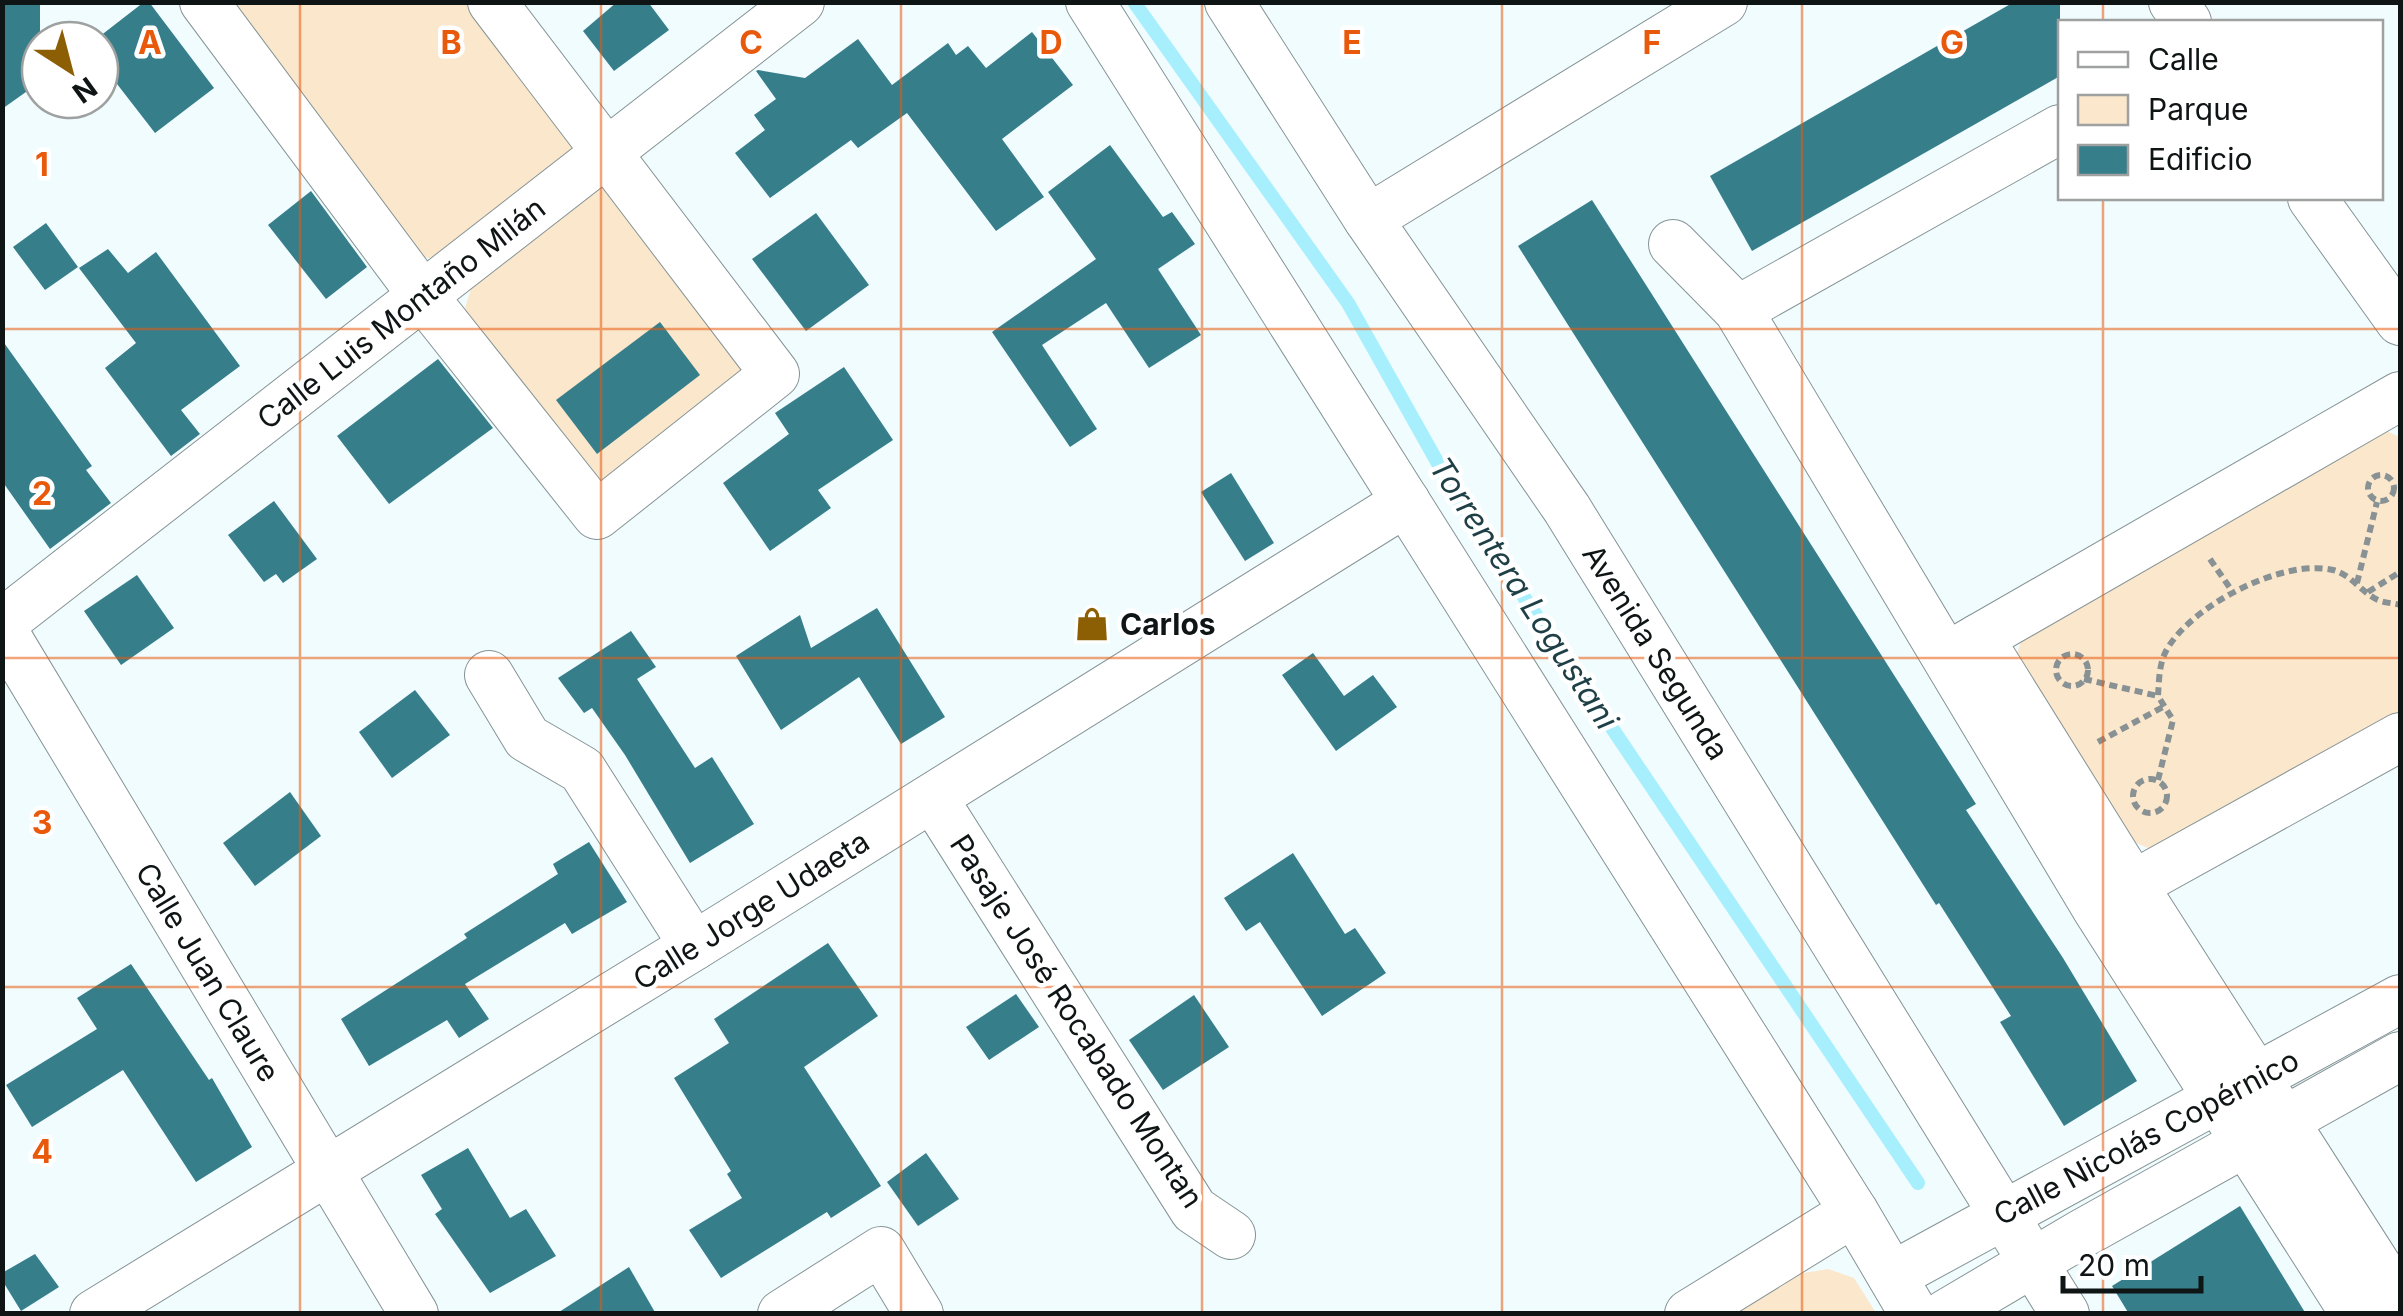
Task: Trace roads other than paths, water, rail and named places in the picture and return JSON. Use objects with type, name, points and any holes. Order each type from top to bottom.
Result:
[{"type":"street","points":[[204,2],[422,296],[596,514],[775,374],[492,2]]},
{"type":"street","name":"Calle Luis Montaño Milán","points":[[2,626],[800,2]]},
{"type":"street","points":[[1090,2],[1903,1295]]},
{"type":"street","name":"Avenida Segunda","points":[[1229,2],[1368,219],[1567,509],[2065,1314]]},
{"type":"street","points":[[1368,219],[1723,2]]},
{"type":"street","points":[[1738,310],[2058,130]]},
{"type":"street","points":[[2313,200],[2400,321]]},
{"type":"street","points":[[1673,244],[1738,310],[1963,648],[2265,1131],[2400,1302]]},
{"type":"street","points":[[1963,648],[2400,396]]},
{"type":"street","name":"Calle Jorge Udaeta","points":[[94,1314],[1406,502]]},
{"type":"street","name":"Calle Juan Claure","points":[[2,626],[414,1314]]},
{"type":"street","points":[[489,675],[527,738],[582,770],[694,946]]},
{"type":"street","points":[[2114,895],[2400,736]]},
{"type":"street","name":"Pasaje José Rocabado Montan","points":[[933,798],[1194,1210],[1231,1235]]},
{"type":"street","name":"Calle Nicolás Copérnico","points":[[1903,1295],[2005,1213],[2400,999]]},
{"type":"street","name":"Calle Nicolás Copérnico","points":[[1946,1314],[2400,1056]]},
{"type":"street","points":[[2265,1131],[2356,1314]]},
{"type":"street","points":[[1689,1314],[1854,1212]]},
{"type":"street","points":[[782,1314],[881,1252],[919,1314]]},
{"type":"waterway","name":"Torrentera Logustani","points":[[1134,2],[1348,303],[1458,499],[1918,1183]]},
{"type":"place","name":"Carlos","points":[[1092,624]]}]
